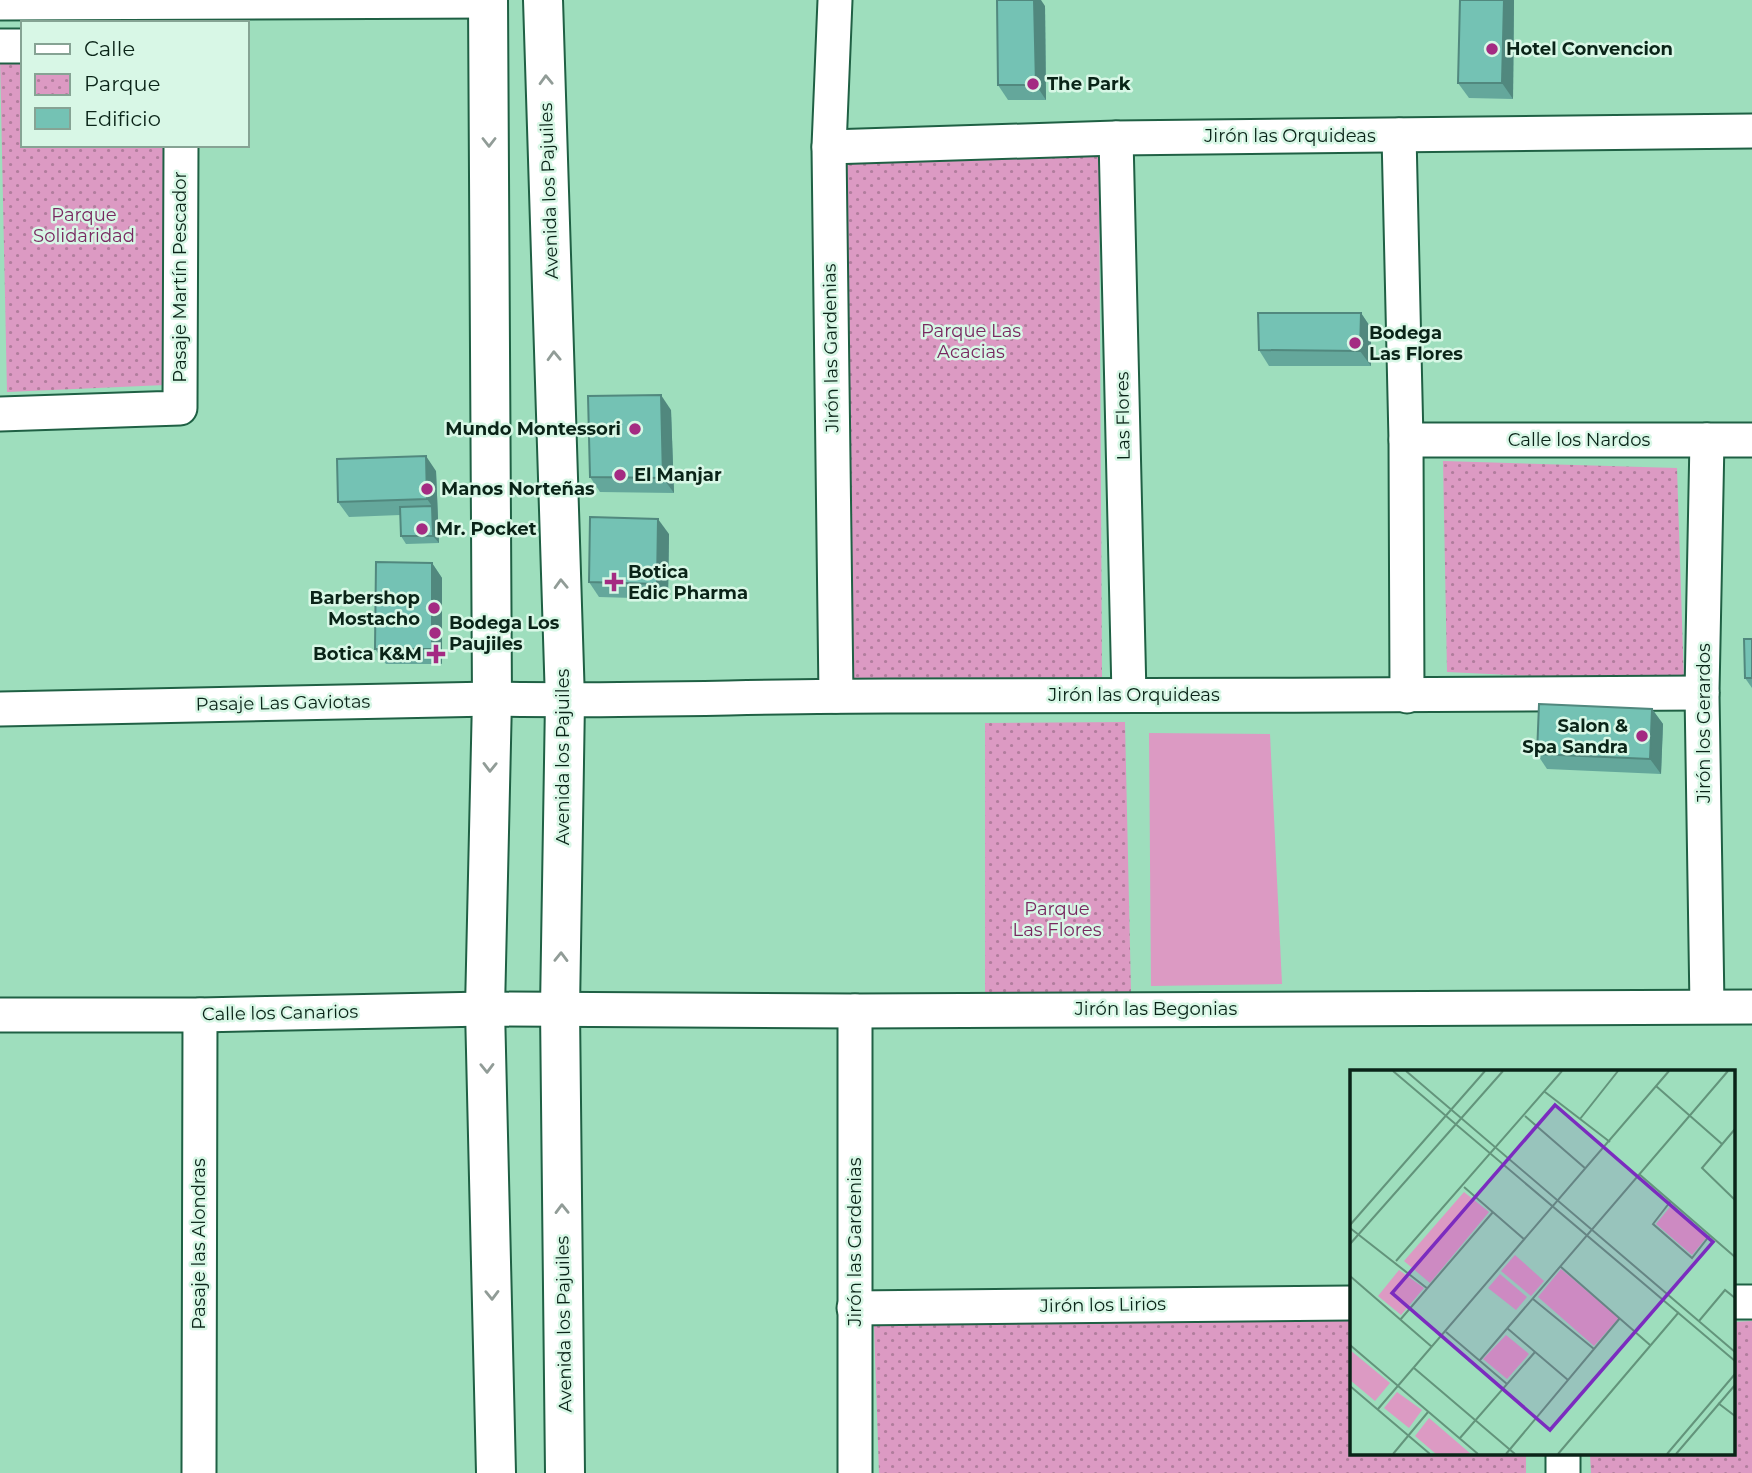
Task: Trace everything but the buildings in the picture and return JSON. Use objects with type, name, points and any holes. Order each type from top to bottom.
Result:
[{"type":"street","points":[[0,3],[488,0],[492,699],[485,1009],[496,1473]]},
{"type":"street","name":"Avenida los Pajuiles","points":[[543,0],[565,701],[560,1009],[565,1473]]},
{"type":"street","name":"Jirón las Gardenias","points":[[835,0],[829,147],[836,696]]},
{"type":"street","points":[[0,46],[21,46]]},
{"type":"street","name":"Jirón las Orquideas","points":[[829,147],[1116,138],[1752,131]]},
{"type":"street","points":[[1399,135],[1406,440],[1407,696]]},
{"type":"street","name":"Las Flores","points":[[1116,138],[1129,695]]},
{"type":"street","name":"Pasaje Martín Pescador","points":[[0,414],[180,408],[181,147]]},
{"type":"street","name":"Calle los Nardos","points":[[1406,440],[1752,440]]},
{"type":"street","name":"Jirón los Gerardos","points":[[1707,440],[1702,693],[1707,1006]]},
{"type":"street","name":"Jirón las Orquideas","points":[[565,701],[836,696],[1702,693]]},
{"type":"street","name":"Pasaje Las Gaviotas","points":[[0,709],[492,699],[565,701]]},
{"type":"street","name":"Jirón las Begonias","points":[[560,1009],[855,1011],[1752,1007]]},
{"type":"street","name":"Calle los Canarios","points":[[0,1015],[200,1015],[560,1009]]},
{"type":"street","name":"Jirón las Gardenias","points":[[855,1011],[855,1473]]},
{"type":"street","name":"Pasaje las Alondras","points":[[199,1473],[200,1015]]},
{"type":"street","points":[[1734,1301],[1752,1302]]},
{"type":"street","name":"Jirón los Lirios","points":[[855,1308],[1350,1303]]},
{"type":"green space","name":"Parque Solidaridad","points":[[0,57],[21,57],[21,147],[165,147],[165,385],[7,392]]},
{"type":"green space","name":"Parque Las Acacias","points":[[1099,151],[1102,677],[848,684],[837,154]]},
{"type":"green space","points":[[1443,461],[1677,468],[1684,683],[1447,672]]},
{"type":"green space","name":"Parque Las Flores","points":[[1125,722],[1131,992],[985,993],[985,723]]},
{"type":"green space","points":[[1149,733],[1270,734],[1282,984],[1151,986]]},
{"type":"green space","points":[[1350,1318],[1350,1456],[1526,1456],[1526,1473],[879,1473],[874,1326]]},
{"type":"green space","points":[[1752,1321],[1752,1473],[1591,1473],[1590,1456],[1734,1456],[1734,1322]]},
{"type":"place","name":"Hotel Convencion","points":[[1492,49]]},
{"type":"place","name":"The Park","points":[[1033,84]]},
{"type":"place","name":"Bodega Las Flores","points":[[1355,343]]},
{"type":"place","name":"Mundo Montessori","points":[[635,429]]},
{"type":"place","name":"El Manjar","points":[[620,475]]},
{"type":"place","name":"Manos Norteñas","points":[[427,489]]},
{"type":"place","name":"Mr. Pocket","points":[[422,529]]},
{"type":"place","name":"Botica Edic Pharma","points":[[614,582]]},
{"type":"place","name":"Barbershop Mostacho","points":[[434,608]]},
{"type":"place","name":"Bodega Los Paujiles","points":[[435,633]]},
{"type":"place","name":"Botica K&M","points":[[436,654]]},
{"type":"place","name":"Salon & Spa Sandra","points":[[1642,736]]}]
